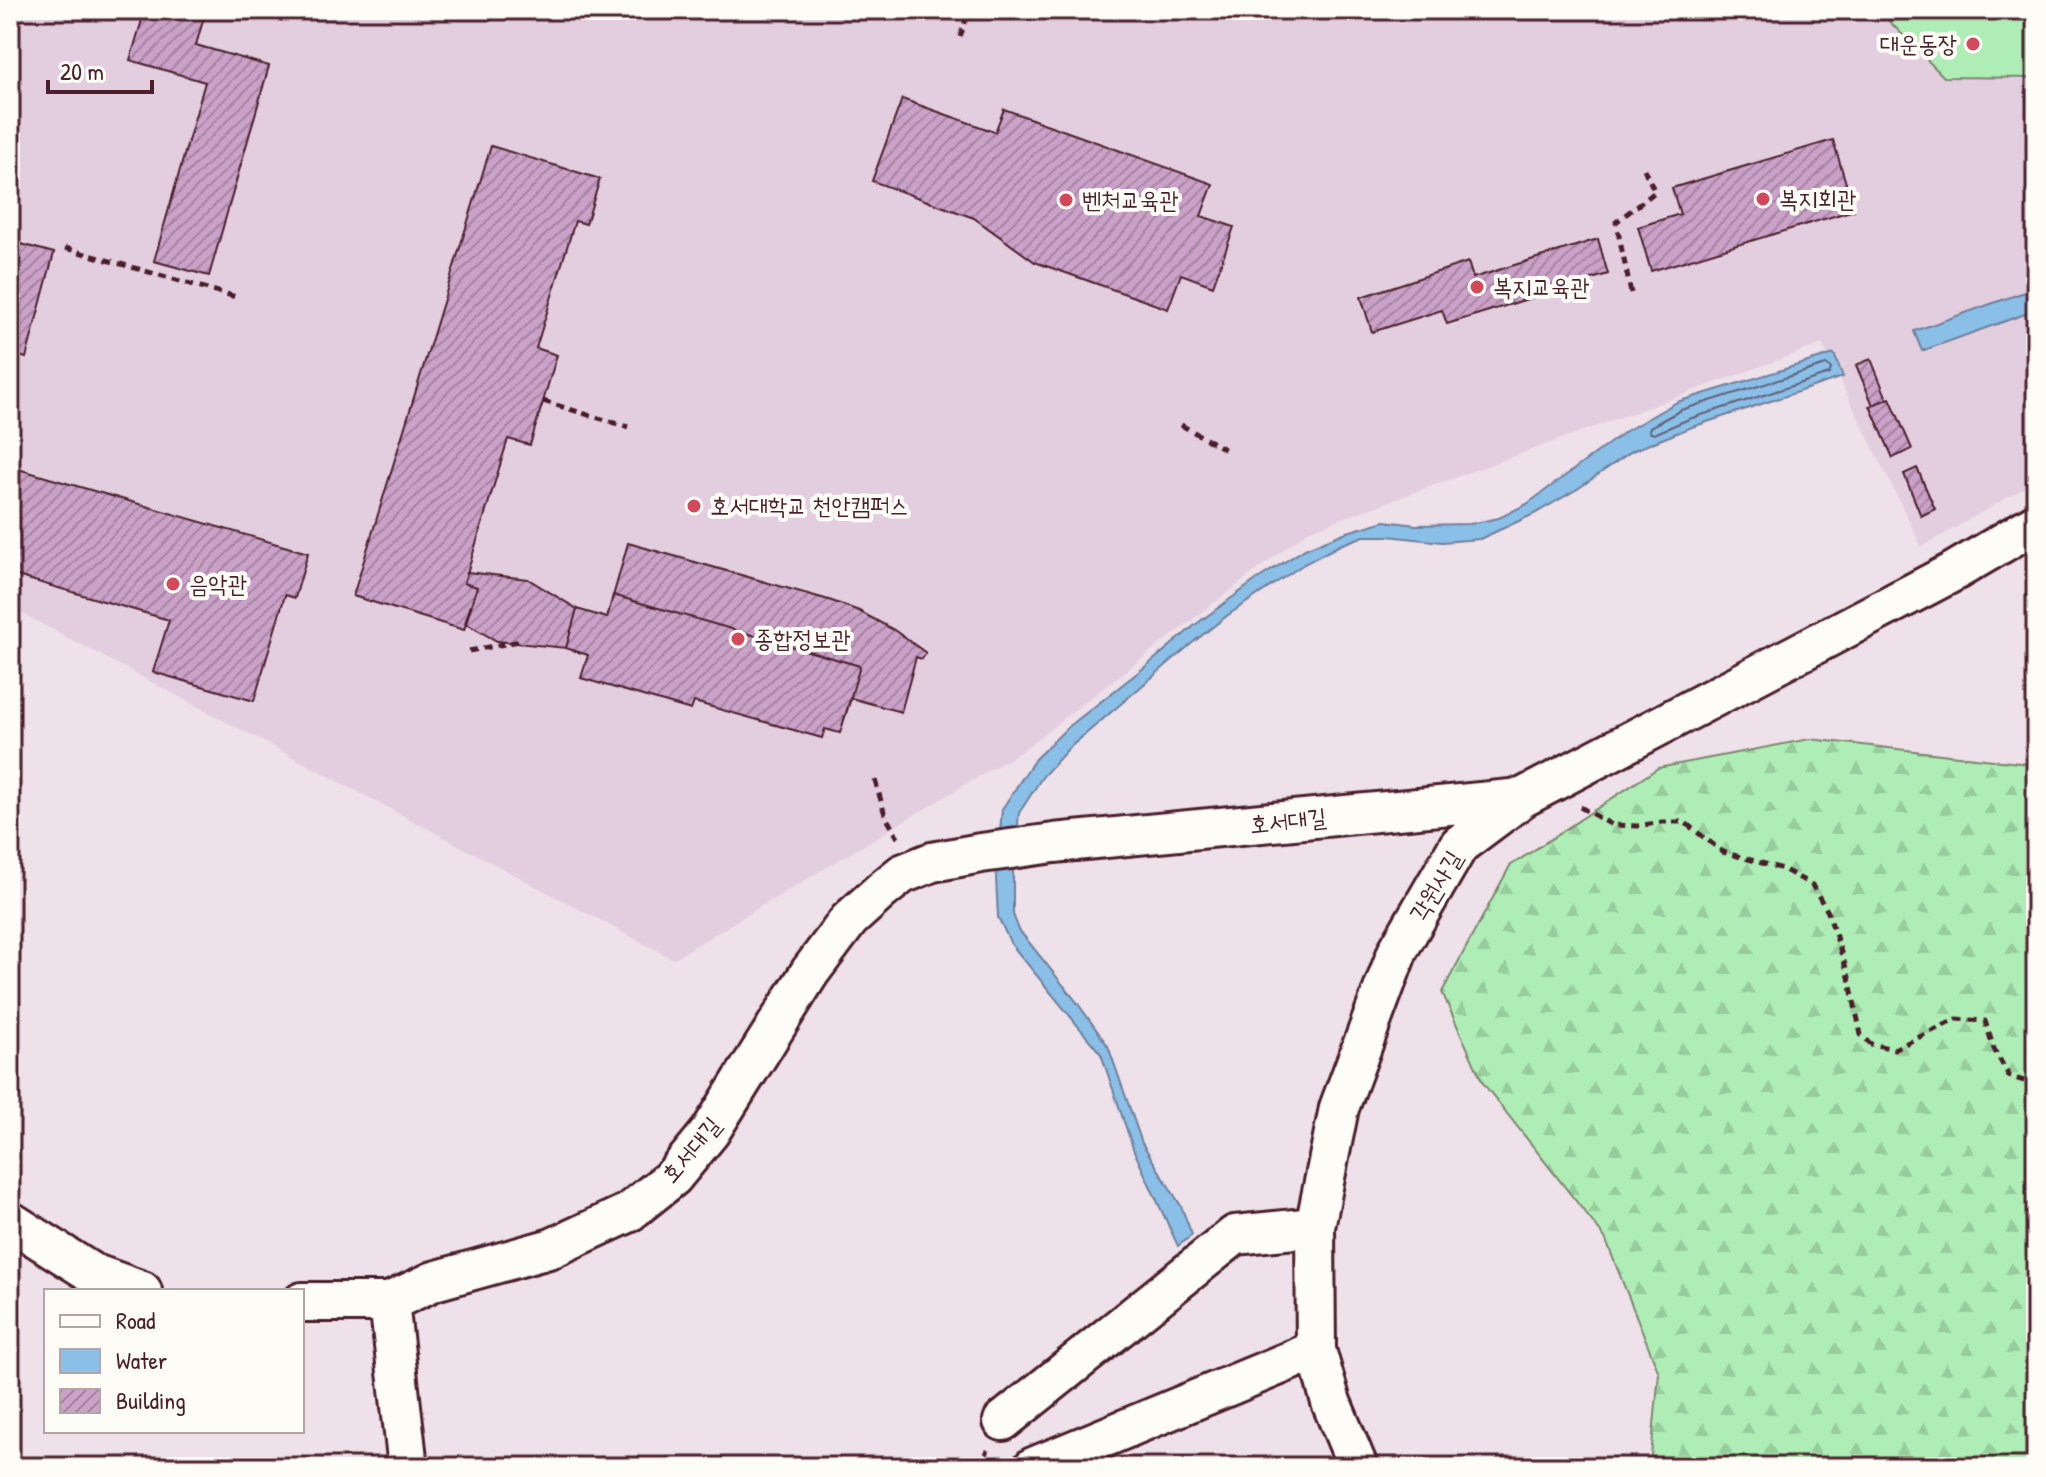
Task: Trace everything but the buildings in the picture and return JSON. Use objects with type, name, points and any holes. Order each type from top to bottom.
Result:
[{"type":"street","name":"각원사길","points":[[1358,1467],[1331,1402],[1316,1350],[1315,1227],[1339,1108],[1398,950],[1459,845],[1522,798],[1953,572],[2036,523]]},
{"type":"street","name":"호서대길","points":[[304,1302],[389,1302],[434,1281],[552,1248],[628,1213],[673,1177],[710,1132],[810,972],[841,930],[902,874],[932,862],[1054,843],[1522,798]]},
{"type":"street","points":[[10,1221],[92,1273],[136,1289]]},
{"type":"street","points":[[1003,1421],[1235,1235],[1315,1227]]},
{"type":"street","points":[[389,1302],[408,1467]]},
{"type":"street","points":[[1033,1467],[1316,1350]]},
{"type":"path","points":[[960,37],[969,10]]},
{"type":"path","points":[[1631,293],[1616,222],[1655,192],[1644,169]]},
{"type":"path","points":[[65,248],[236,297]]},
{"type":"path","points":[[543,401],[628,427]]},
{"type":"path","points":[[1181,425],[1226,450]]},
{"type":"path","points":[[469,651],[520,641]]},
{"type":"path","points":[[875,780],[885,815],[898,837],[902,874]]},
{"type":"path","points":[[1572,802],[1612,825],[1684,822],[1723,852],[1783,869],[1812,885],[1828,912],[1849,977],[1861,1035],[1871,1044],[1894,1049],[1957,1019],[1985,1021],[1994,1049],[2009,1076],[2036,1085]]},
{"type":"shaded area","name":"호서대학교 천안캠퍼스","points":[[10,10],[2036,10],[2036,481],[1922,547],[1822,344],[1308,531],[1020,752],[673,959],[10,607]]},
{"type":"green space","name":"대운동장","points":[[1878,10],[2036,10],[2036,78],[1944,77]]},
{"type":"green space","points":[[1810,739],[2036,765],[2036,1467],[1650,1467],[1659,1373],[1605,1238],[1483,1083],[1442,992],[1510,866],[1658,768]]},
{"type":"water","points":[[2036,288],[2036,310],[1922,351],[1914,331]]},
{"type":"water","points":[[1834,354],[1843,377],[1692,427],[1632,451],[1579,488],[1534,514],[1480,539],[1442,542],[1364,536],[1304,564],[1191,644],[1068,749],[1043,776],[1019,813],[1013,914],[1019,930],[1108,1046],[1142,1143],[1181,1206],[1192,1235],[1178,1246],[1134,1151],[1101,1054],[1011,944],[998,917],[996,878],[1002,809],[1035,759],[1067,728],[1195,625],[1305,549],[1385,521],[1416,525],[1470,524],[1499,518],[1527,504],[1626,431],[1677,402]]},
{"type":"place","name":"대운동장","points":[[1973,44]]},
{"type":"place","name":"복지회관","points":[[1763,199]]},
{"type":"place","name":"벤처교육관","points":[[1066,200]]},
{"type":"place","name":"복지교육관","points":[[1477,287]]},
{"type":"place","name":"호서대학교 천안캠퍼스","points":[[694,506]]},
{"type":"place","name":"음악관","points":[[173,584]]},
{"type":"place","name":"종합정보관","points":[[738,639]]}]
